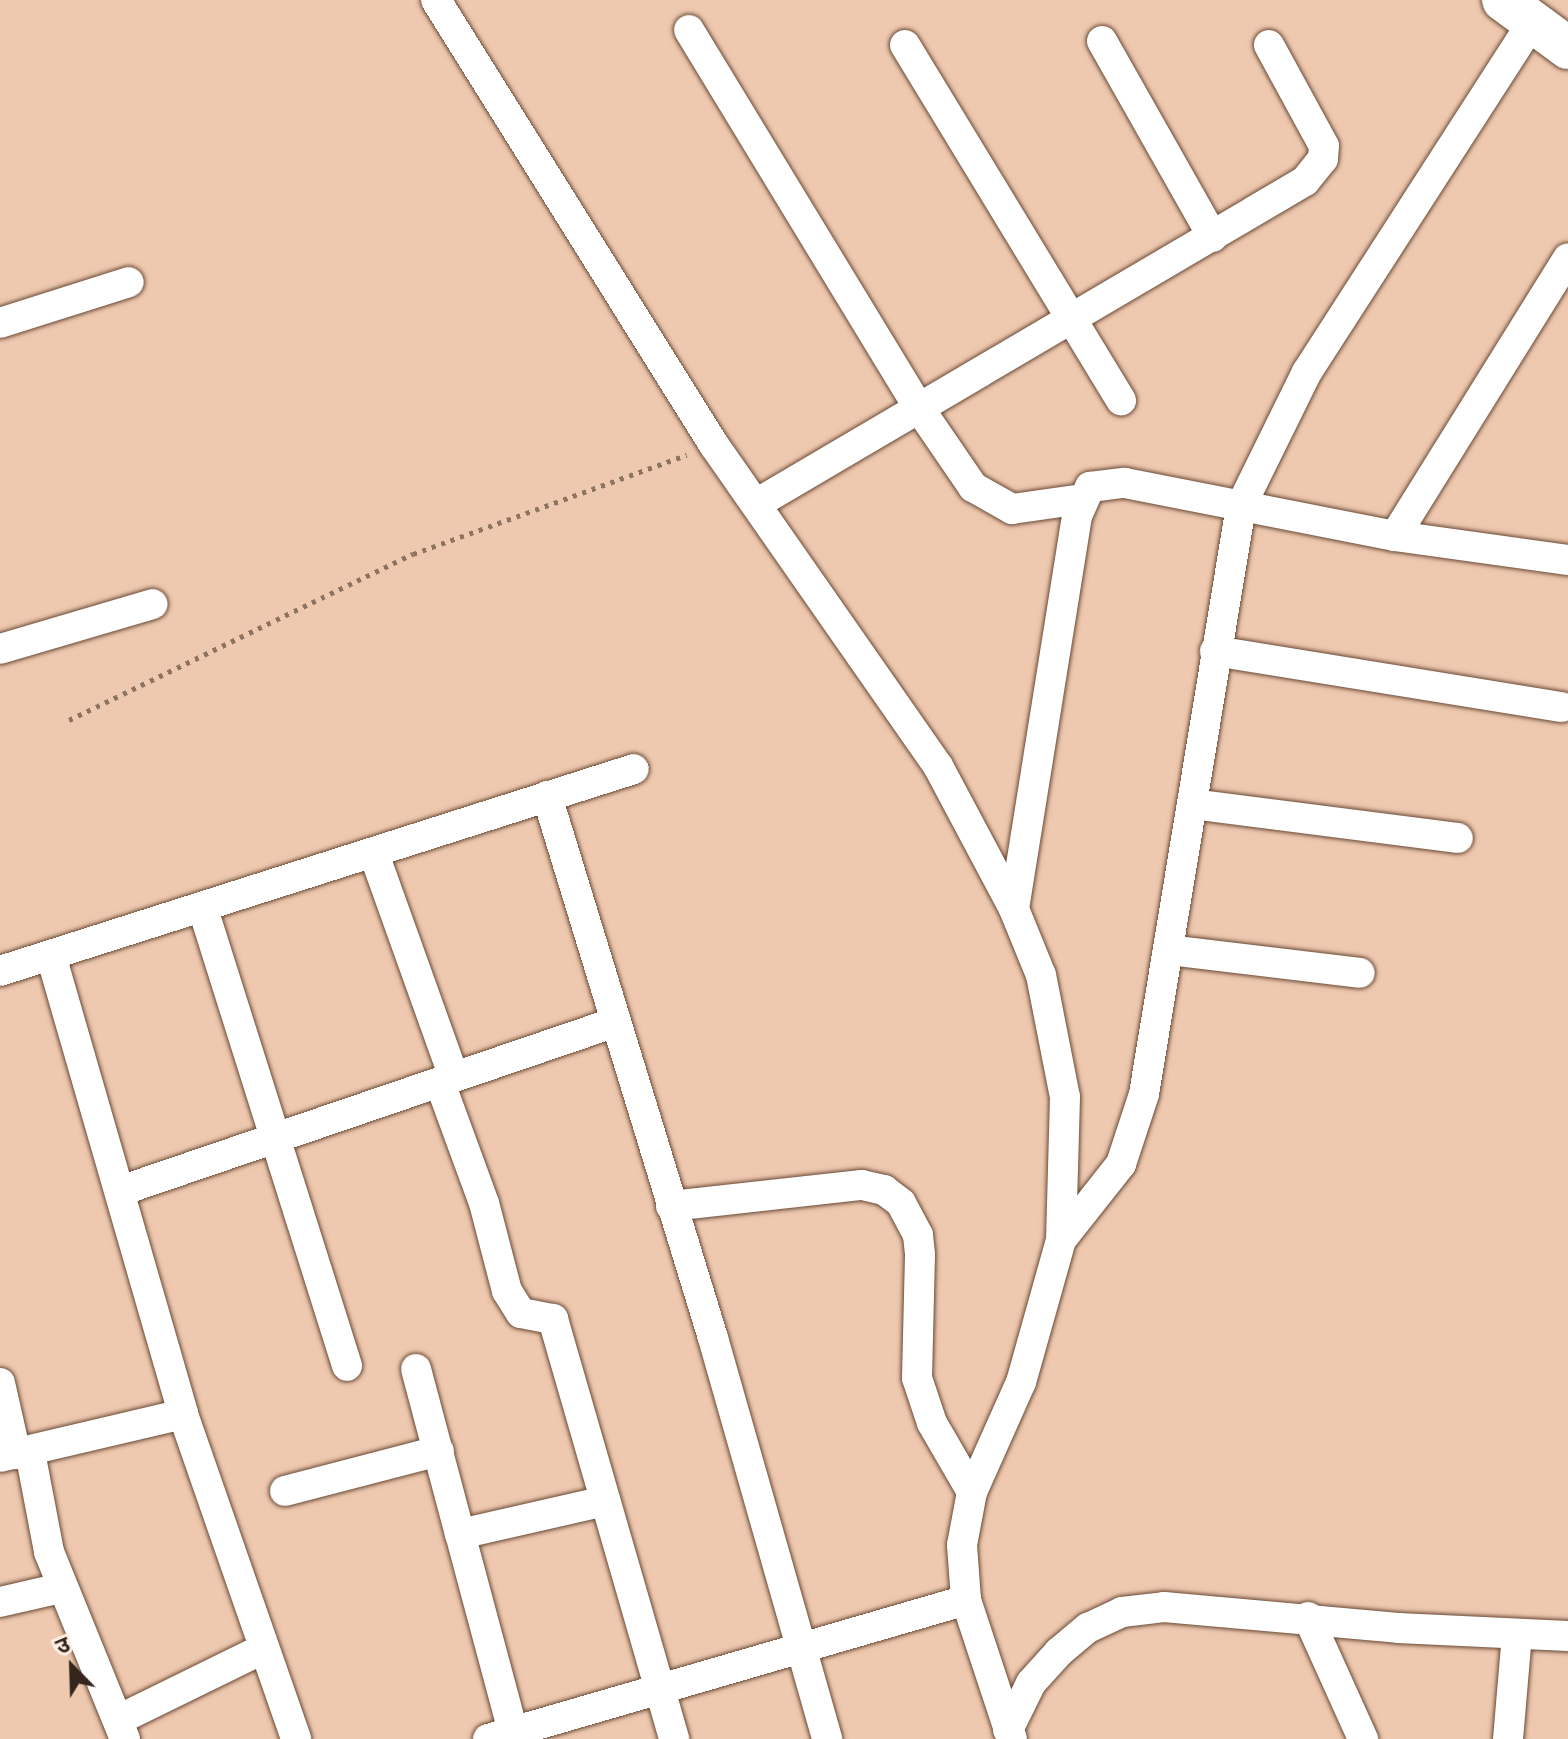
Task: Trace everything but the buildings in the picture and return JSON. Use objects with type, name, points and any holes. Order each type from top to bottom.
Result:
[{"type":"street","points":[[436,0],[714,445],[938,766],[1014,909],[1041,975],[1065,1097],[1061,1240],[1021,1382],[972,1492],[962,1545],[966,1600],[1010,1735]]},
{"type":"street","points":[[1061,1240],[1101,1195],[1134,1132],[1168,950],[1241,506],[1307,372],[1518,10],[1568,48]]},
{"type":"street","points":[[689,30],[960,472],[986,498],[1026,509],[1082,499]]},
{"type":"street","points":[[1102,41],[1213,237]]},
{"type":"street","points":[[905,45],[1121,400]]},
{"type":"street","points":[[756,504],[1305,181],[1323,159],[1319,129],[1269,45]]},
{"type":"street","points":[[1395,536],[1568,258]]},
{"type":"street","points":[[0,323],[129,282]]},
{"type":"street","points":[[1014,909],[1082,499],[1090,487],[1125,483],[1395,536],[1568,560]]},
{"type":"street","points":[[0,649],[153,604]]},
{"type":"street","points":[[1215,651],[1562,707]]},
{"type":"street","points":[[0,971],[52,959],[634,769]]},
{"type":"street","points":[[547,796],[827,1739]]},
{"type":"street","points":[[1192,804],[1458,838]]},
{"type":"street","points":[[374,854],[447,1080],[507,1291],[521,1313],[553,1319],[674,1739]]},
{"type":"street","points":[[203,909],[347,1366]]},
{"type":"street","points":[[1168,950],[1360,973]]},
{"type":"street","points":[[52,959],[183,1414],[261,1650],[296,1739]]},
{"type":"street","points":[[120,1191],[276,1142],[613,1023]]},
{"type":"street","points":[[671,1206],[862,1185],[884,1190],[901,1203],[918,1235],[920,1255],[917,1378],[932,1423],[972,1492]]},
{"type":"street","points":[[416,1369],[460,1534],[505,1736],[658,1687],[966,1600]]},
{"type":"street","points":[[0,1383],[15,1454],[61,1588],[122,1729],[261,1650]]},
{"type":"street","points":[[15,1454],[183,1414]]},
{"type":"street","points":[[285,1491],[439,1451]]},
{"type":"street","points":[[460,1534],[605,1501]]},
{"type":"street","points":[[0,1602],[61,1588]]},
{"type":"street","points":[[1010,1735],[1031,1683],[1059,1652],[1088,1628],[1122,1612],[1164,1607],[1308,1617],[1398,1628],[1568,1636]]},
{"type":"street","points":[[1308,1617],[1363,1739]]},
{"type":"street","points":[[1508,1739],[1517,1634]]},
{"type":"path","points":[[69,720],[413,554],[714,445]]}]
